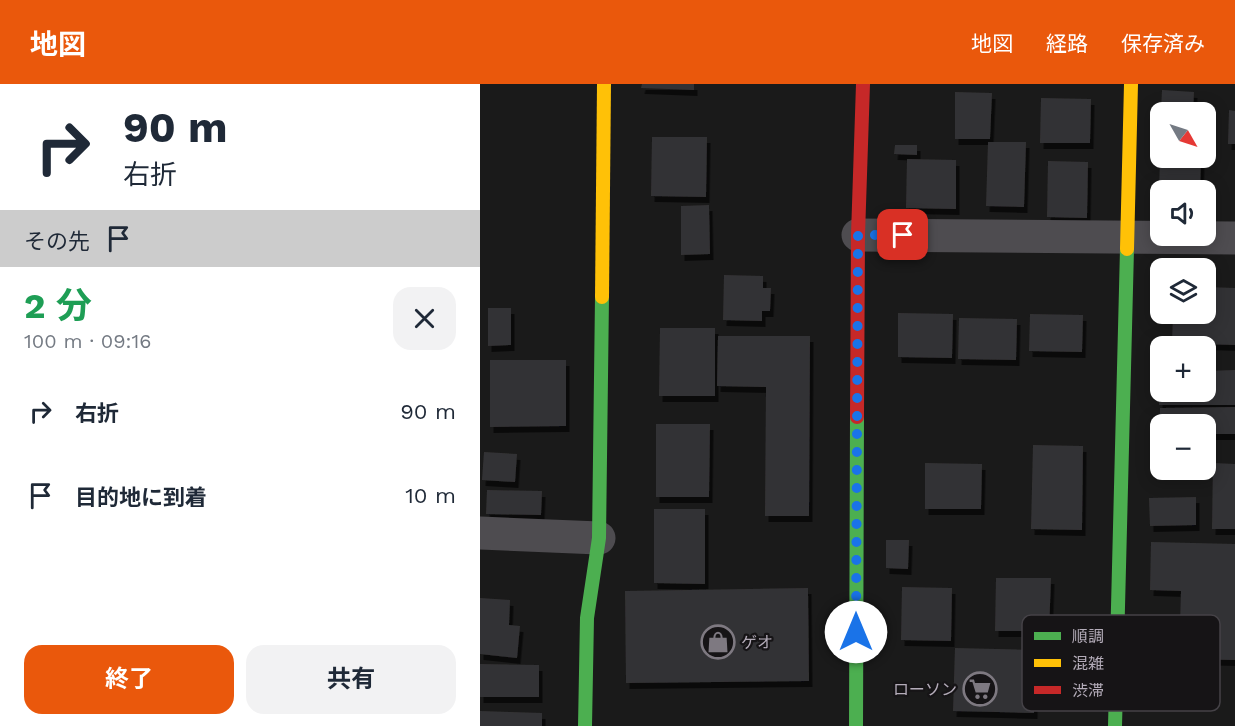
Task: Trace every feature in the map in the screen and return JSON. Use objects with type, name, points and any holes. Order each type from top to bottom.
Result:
[{"type":"street","points":[[585,726],[587,618],[599,538],[604,84]]},
{"type":"street","points":[[856,726],[858,235],[863,84]]},
{"type":"street","points":[[1119,615],[1131,84]]},
{"type":"street","points":[[858,235],[1235,238]]},
{"type":"street","points":[[480,533],[599,538]]},
{"type":"street","points":[[1116,711],[1116,726]]},
{"type":"building","points":[[642,84],[694,84],[694,90],[641,88]]},
{"type":"building","points":[[1162,90],[1194,92],[1194,102],[1161,102]]},
{"type":"building","points":[[955,92],[992,93],[990,139],[955,139]]},
{"type":"building","points":[[1041,98],[1091,99],[1090,143],[1040,143]]},
{"type":"building","points":[[1229,110],[1235,111],[1235,144],[1228,144]]},
{"type":"building","points":[[652,137],[707,137],[706,197],[651,196]]},
{"type":"building","points":[[988,142],[1026,142],[1024,207],[986,206]]},
{"type":"building","points":[[895,145],[917,145],[917,155],[894,154]]},
{"type":"building","points":[[907,159],[956,160],[956,209],[906,208]]},
{"type":"building","points":[[1048,161],[1088,162],[1087,218],[1047,217]]},
{"type":"building","points":[[1160,168],[1201,168],[1200,180],[1159,180]]},
{"type":"building","points":[[709,205],[710,254],[681,255],[681,206]]},
{"type":"building","points":[[724,275],[763,276],[763,288],[771,288],[770,311],[762,311],[762,321],[723,320]]},
{"type":"building","points":[[1216,287],[1235,288],[1235,345],[1216,344],[1216,336],[1172,336],[1173,324],[1216,324]]},
{"type":"building","points":[[488,308],[511,308],[511,345],[488,346]]},
{"type":"building","points":[[898,313],[953,314],[952,358],[898,357]]},
{"type":"building","points":[[1030,314],[1083,315],[1082,352],[1029,351]]},
{"type":"building","points":[[959,318],[1017,319],[1016,360],[958,359]]},
{"type":"building","points":[[660,328],[715,328],[715,396],[659,396]]},
{"type":"building","points":[[718,336],[810,336],[809,516],[765,516],[766,387],[717,386]]},
{"type":"building","points":[[490,360],[566,360],[566,426],[490,427]]},
{"type":"building","points":[[1235,370],[1235,405],[1159,405],[1159,402],[1216,402],[1216,371]]},
{"type":"building","points":[[1235,407],[1235,434],[1216,434],[1216,414],[1160,414],[1160,408]]},
{"type":"building","points":[[656,424],[710,424],[709,497],[656,497]]},
{"type":"building","points":[[1033,445],[1083,446],[1082,530],[1031,529]]},
{"type":"building","points":[[484,452],[517,454],[515,482],[482,480]]},
{"type":"building","points":[[925,463],[982,464],[981,509],[925,509]]},
{"type":"building","points":[[1216,463],[1235,464],[1235,529],[1212,529],[1213,480],[1216,480]]},
{"type":"building","points":[[487,490],[542,491],[541,515],[486,514]]},
{"type":"building","points":[[1196,497],[1196,525],[1150,526],[1149,498]]},
{"type":"building","points":[[654,509],[705,509],[705,584],[654,583]]},
{"type":"building","points":[[886,540],[909,540],[908,569],[886,568]]},
{"type":"building","points":[[1151,542],[1235,544],[1235,660],[1220,660],[1220,615],[1180,615],[1181,591],[1150,590]]},
{"type":"building","points":[[996,578],[1051,578],[1050,615],[1022,615],[1022,631],[995,631]]},
{"type":"building","points":[[902,587],[952,588],[951,641],[901,640]]},
{"type":"building","points":[[808,588],[809,681],[626,683],[625,591]]},
{"type":"building","points":[[480,598],[510,600],[509,625],[520,626],[517,658],[480,654]]},
{"type":"building","points":[[955,648],[1022,650],[1022,711],[1034,711],[1034,713],[953,711]]},
{"type":"building","points":[[480,664],[539,665],[539,697],[480,697]]},
{"type":"building","points":[[480,711],[542,713],[542,726],[480,726]]},
{"type":"traffic: fast","points":[[1118,615],[1127,249]]},
{"type":"traffic: fast","points":[[585,726],[587,618],[599,538],[602,297]]},
{"type":"traffic: fast","points":[[856,726],[857,417]]},
{"type":"traffic: fast","points":[[1115,711],[1115,726]]},
{"type":"traffic: slow","points":[[602,297],[604,84]]},
{"type":"traffic: slow","points":[[1127,249],[1131,84]]},
{"type":"traffic: jam","points":[[857,417],[858,235],[863,84]]},
{"type":"place","name":"ゲオ","points":[[718,642]]},
{"type":"place","name":"ローソン","points":[[980,689]]},
{"type":"route","points":[[856,632],[858,235],[903,235]]}]
